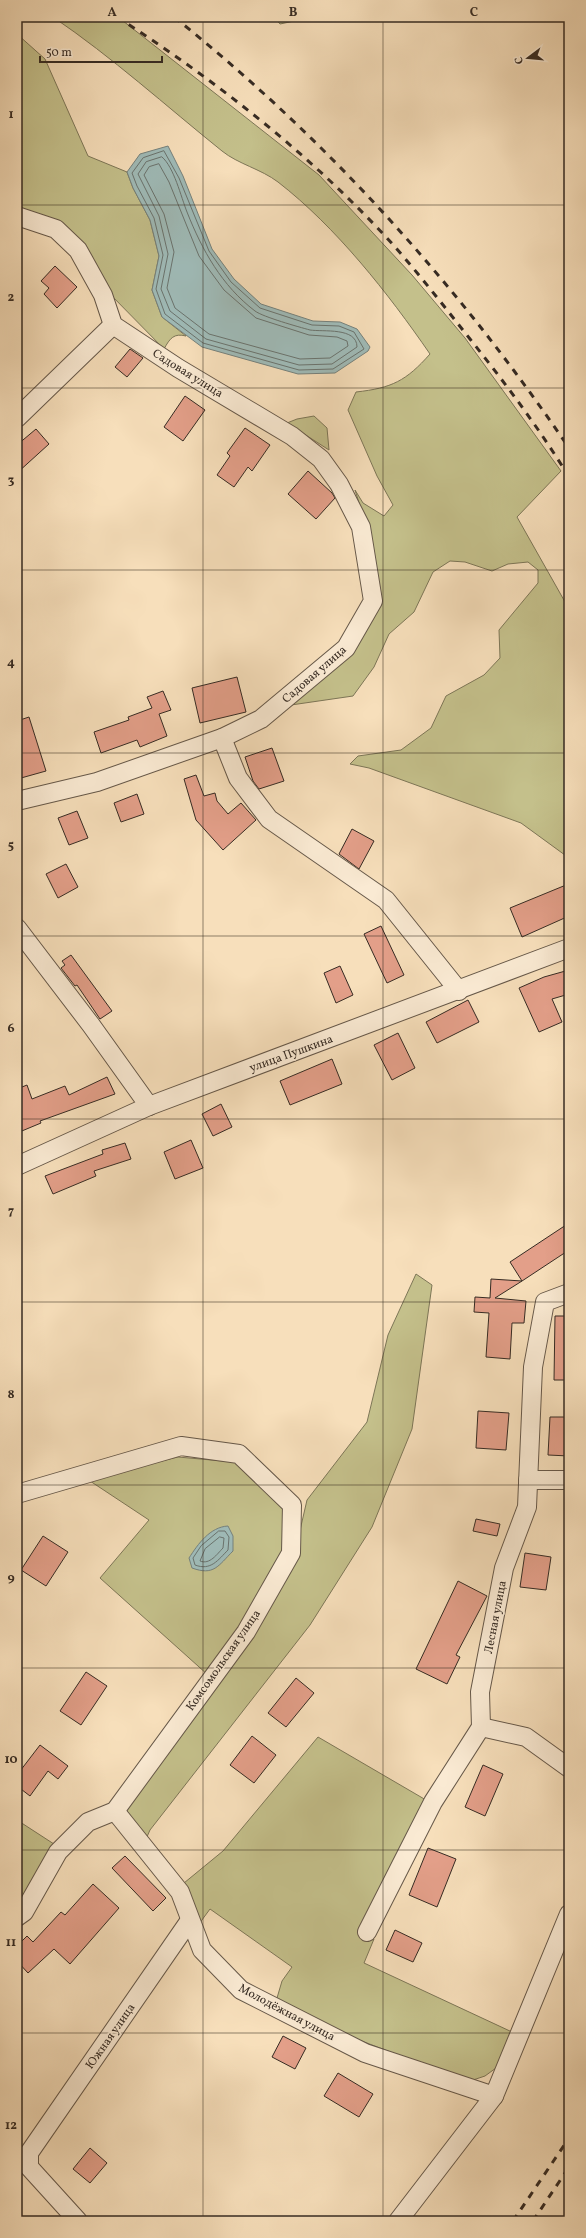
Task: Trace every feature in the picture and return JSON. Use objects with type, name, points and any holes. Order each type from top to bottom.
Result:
[{"type":"street","points":[[17,216],[56,229],[78,250],[103,295],[113,325],[17,418]]},
{"type":"street","name":"Садовая улица","points":[[17,801],[97,782],[222,738],[261,719],[346,648],[373,601],[361,527],[339,484],[321,459],[292,436],[178,368],[113,325]]},
{"type":"street","points":[[222,738],[238,778],[269,819],[386,900],[459,991]]},
{"type":"street","points":[[17,928],[91,1025],[149,1106]]},
{"type":"street","name":"улица Пушкина","points":[[17,1166],[149,1106],[459,991],[569,948]]},
{"type":"street","name":"Лесная улица","points":[[481,1727],[480,1692],[504,1568],[527,1507],[533,1367],[545,1302],[569,1293]]},
{"type":"street","name":"Комсомольская улица","points":[[17,1494],[181,1446],[239,1454],[292,1505],[291,1553],[246,1632],[115,1811]]},
{"type":"street","points":[[528,1480],[569,1480]]},
{"type":"street","points":[[367,1932],[433,1802],[481,1727],[526,1737],[569,1768]]},
{"type":"street","points":[[17,1917],[24,1912],[58,1852],[88,1822],[115,1811]]},
{"type":"street","name":"Молодёжная улица","points":[[115,1811],[180,1892],[202,1950],[241,1990],[365,2053],[494,2096]]},
{"type":"street","points":[[398,2221],[494,2096],[569,1914]]},
{"type":"street","name":"Южная улица","points":[[78,2221],[28,2167],[23,2154],[190,1920]]},
{"type":"shaded area","points":[[53,17],[118,17],[319,175],[412,275],[465,338],[561,471],[517,517],[569,609],[569,858],[521,823],[369,768],[350,764],[358,756],[401,750],[431,728],[446,696],[484,675],[500,658],[499,630],[538,583],[538,570],[528,562],[508,564],[492,571],[465,562],[450,561],[433,572],[414,612],[389,634],[374,667],[353,696],[291,705],[380,606],[370,538],[355,490],[363,503],[384,516],[393,505],[377,476],[348,410],[356,392],[379,388],[398,382],[413,371],[430,354],[397,308],[360,262],[341,240],[299,200],[271,177],[228,156],[118,65]]},
{"type":"shaded area","points":[[274,17],[313,17],[280,24]]},
{"type":"shaded area","points":[[17,34],[45,59],[88,156],[127,172],[133,188],[150,220],[159,256],[152,290],[162,317],[186,336],[178,335],[173,337],[164,349],[107,291],[83,248],[17,209]]},
{"type":"shaded area","points":[[314,416],[327,428],[329,450],[287,423],[297,419]]},
{"type":"shaded area","points":[[416,1274],[432,1285],[412,1429],[372,1527],[310,1625],[150,1830],[146,1839],[122,1811],[295,1552],[307,1500],[367,1422],[388,1335]]},
{"type":"shaded area","points":[[178,1457],[234,1462],[283,1504],[286,1553],[208,1675],[100,1578],[149,1520],[87,1479]]},
{"type":"shaded area","points":[[318,1737],[426,1800],[361,1932],[374,1939],[364,1963],[512,2032],[496,2068],[485,2076],[473,2080],[440,2071],[346,2035],[277,1998],[282,1981],[292,1967],[210,1909],[199,1924],[184,1883],[223,1851]]},
{"type":"shaded area","points":[[17,1820],[57,1846],[17,1904]]},
{"type":"water","points":[[168,146],[183,176],[212,249],[234,279],[261,304],[313,321],[340,322],[357,329],[370,347],[368,351],[335,373],[298,374],[202,347],[162,317],[152,290],[159,256],[150,220],[133,188],[127,172],[140,154]]},
{"type":"water","points":[[228,1526],[233,1536],[233,1551],[219,1565],[211,1570],[206,1571],[192,1568],[189,1558],[196,1547],[205,1537],[216,1529]]},
{"type":"building","points":[[55,266],[77,287],[57,308],[44,294],[49,288],[41,281]]},
{"type":"building","points":[[130,349],[143,358],[127,377],[115,367]]},
{"type":"building","points":[[185,396],[205,410],[183,441],[164,427]]},
{"type":"building","points":[[245,428],[270,445],[252,471],[248,467],[234,487],[217,475],[230,456],[227,453]]},
{"type":"building","points":[[36,429],[49,444],[17,473],[17,445]]},
{"type":"building","points":[[308,471],[332,493],[335,498],[316,519],[288,494]]},
{"type":"building","points":[[237,677],[246,712],[200,723],[192,688]]},
{"type":"building","points":[[163,691],[171,710],[159,714],[167,736],[140,747],[137,740],[101,753],[94,732],[129,720],[128,717],[152,708],[147,697]]},
{"type":"building","points":[[29,717],[46,771],[21,778],[17,764],[17,721]]},
{"type":"building","points":[[272,748],[284,781],[259,789],[253,781],[245,757]]},
{"type":"building","points":[[196,775],[204,796],[215,793],[217,801],[228,814],[241,803],[256,820],[223,850],[196,820],[184,779]]},
{"type":"building","points":[[137,794],[144,814],[121,822],[114,803]]},
{"type":"building","points":[[77,811],[88,838],[69,845],[58,818]]},
{"type":"building","points":[[352,829],[374,841],[359,869],[339,854]]},
{"type":"building","points":[[66,864],[78,887],[58,898],[46,874]]},
{"type":"building","points":[[566,885],[569,893],[569,916],[522,937],[510,908]]},
{"type":"building","points":[[381,926],[404,975],[387,983],[364,934]]},
{"type":"building","points":[[71,955],[112,1011],[100,1019],[77,985],[75,986],[61,968],[65,965],[62,961]]},
{"type":"building","points":[[340,966],[353,995],[336,1003],[324,973]]},
{"type":"building","points":[[569,970],[569,994],[552,999],[562,1022],[539,1032],[519,988],[544,977]]},
{"type":"building","points":[[468,1000],[479,1022],[437,1043],[426,1022]]},
{"type":"building","points":[[398,1033],[415,1068],[392,1080],[374,1045]]},
{"type":"building","points":[[332,1059],[342,1084],[290,1105],[280,1081]]},
{"type":"building","points":[[107,1077],[115,1094],[40,1121],[41,1123],[17,1133],[17,1089],[27,1085],[32,1099],[65,1086],[69,1095]]},
{"type":"building","points":[[221,1104],[232,1127],[213,1136],[202,1114]]},
{"type":"building","points":[[191,1140],[203,1168],[175,1179],[164,1152]]},
{"type":"building","points":[[125,1143],[131,1159],[94,1171],[96,1176],[53,1194],[45,1176],[103,1154],[102,1150]]},
{"type":"building","points":[[569,1223],[569,1250],[522,1281],[510,1262]]},
{"type":"building","points":[[491,1279],[522,1281],[495,1298],[526,1301],[524,1323],[512,1323],[510,1359],[486,1357],[489,1313],[474,1312],[475,1297],[490,1298]]},
{"type":"building","points":[[555,1316],[569,1316],[569,1380],[554,1380]]},
{"type":"building","points":[[478,1411],[509,1413],[506,1450],[476,1448]]},
{"type":"building","points":[[550,1417],[569,1417],[569,1456],[548,1455]]},
{"type":"building","points":[[476,1519],[500,1524],[497,1536],[473,1531]]},
{"type":"building","points":[[43,1536],[68,1552],[46,1586],[21,1570]]},
{"type":"building","points":[[525,1553],[551,1557],[546,1590],[520,1587]]},
{"type":"building","points":[[458,1581],[487,1596],[456,1655],[460,1657],[447,1684],[416,1669]]},
{"type":"building","points":[[86,1672],[107,1686],[81,1725],[60,1711]]},
{"type":"building","points":[[296,1678],[314,1693],[286,1727],[268,1713]]},
{"type":"building","points":[[252,1736],[276,1755],[254,1783],[230,1765]]},
{"type":"building","points":[[40,1745],[68,1766],[58,1779],[48,1771],[30,1796],[17,1786],[17,1775]]},
{"type":"building","points":[[483,1765],[503,1774],[485,1816],[465,1807]]},
{"type":"building","points":[[428,1848],[456,1859],[437,1907],[409,1895]]},
{"type":"building","points":[[125,1856],[166,1898],[153,1911],[112,1868]]},
{"type":"building","points":[[93,1884],[119,1908],[70,1964],[54,1949],[28,1973],[17,1961],[17,1946],[27,1936],[33,1942],[61,1912],[65,1915]]},
{"type":"building","points":[[395,1930],[422,1943],[413,1962],[386,1950]]},
{"type":"building","points":[[283,2036],[306,2048],[295,2069],[272,2057]]},
{"type":"building","points":[[338,2073],[373,2094],[359,2117],[324,2096]]},
{"type":"building","points":[[90,2148],[107,2163],[90,2183],[73,2169]]},
{"type":"railway","points":[[117,17],[189,66],[259,119],[325,176],[356,206],[387,238],[440,301],[534,423],[569,477]]},
{"type":"railway","points":[[174,17],[285,113],[337,164],[388,218],[482,329],[527,388],[569,448]]},
{"type":"railway","points":[[513,2221],[569,2138]]},
{"type":"railway","points":[[533,2221],[569,2167]]}]
